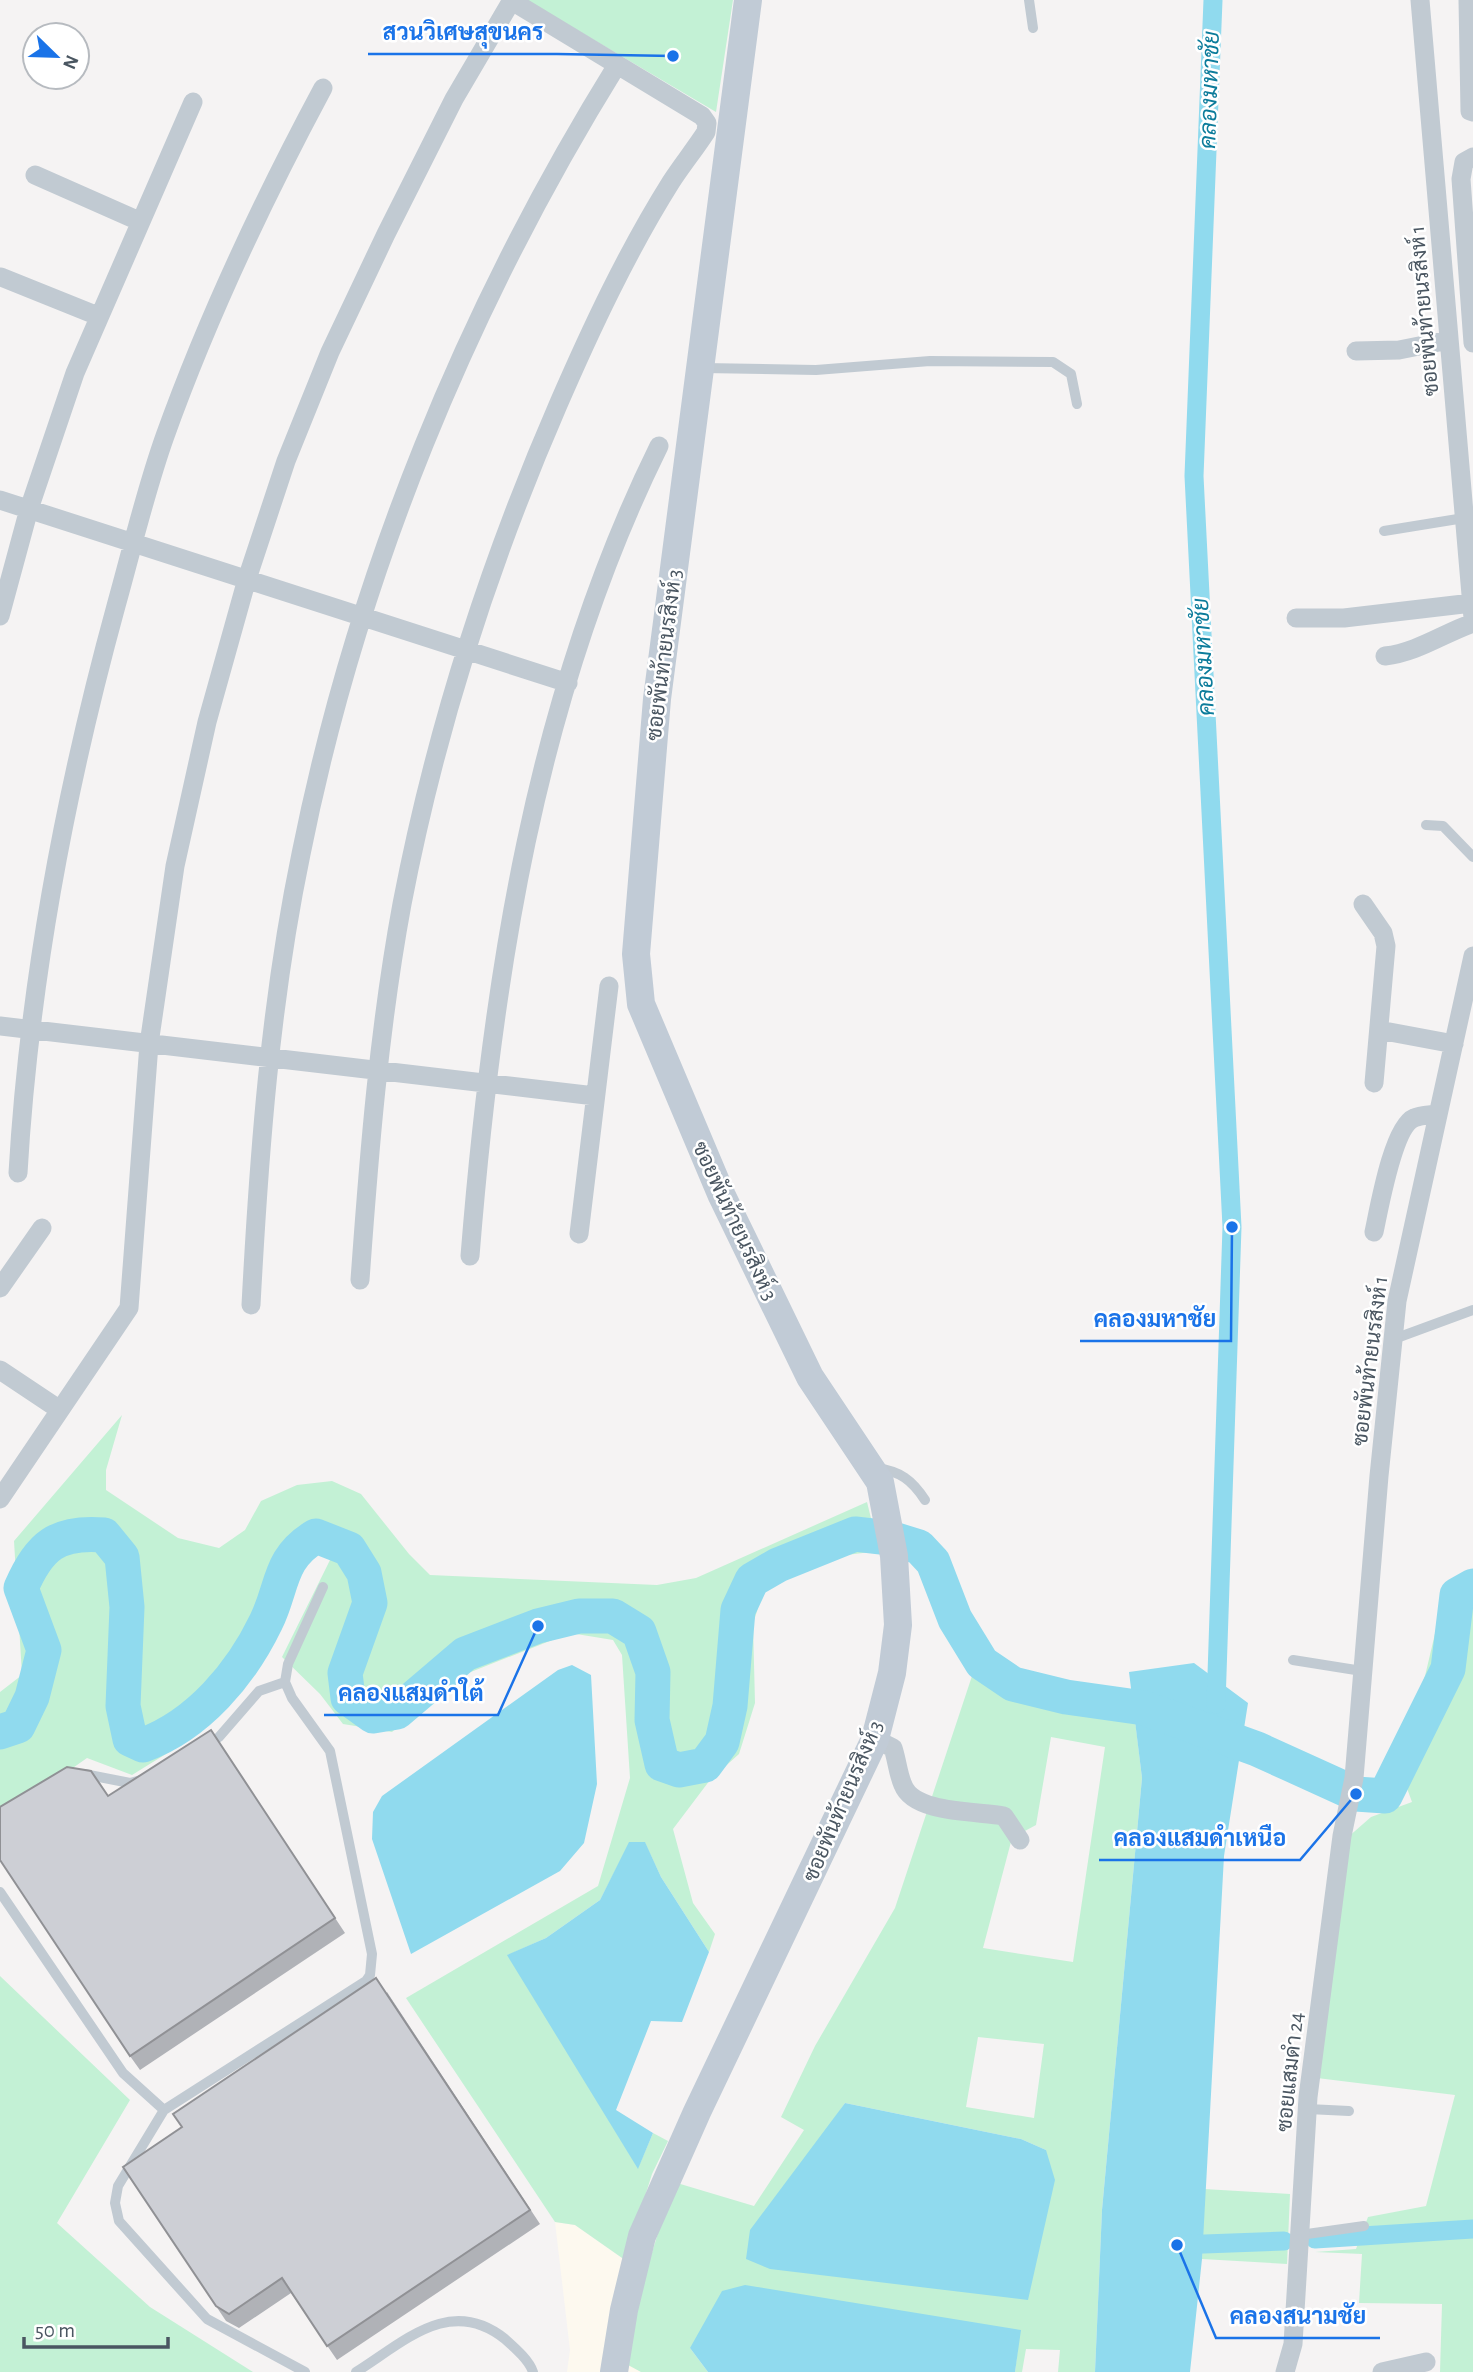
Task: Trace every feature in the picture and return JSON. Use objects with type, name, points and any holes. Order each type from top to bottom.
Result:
[{"type":"street","points":[[0,1499],[129,1308],[149,1044],[175,866],[207,722],[247,579],[286,461],[330,352],[454,99],[512,0],[702,116],[707,123],[706,132],[671,181],[642,232],[577,362],[515,508],[465,650],[442,727],[402,904],[379,1071],[360,1280]]},
{"type":"street","name":"ซอยพันท้ายนรสิงห์ 3","points":[[614,2372],[624,2310],[642,2236],[696,2112],[828,1843],[874,1739],[892,1673],[898,1625],[894,1556],[887,1507],[872,1467],[810,1377],[779,1317],[655,1041],[637,980],[636,954],[657,699],[748,0]]},
{"type":"street","name":"ซอยพันท้ายนรสิงห์ 1","points":[[1420,0],[1473,615]]},
{"type":"street","points":[[1468,0],[1467,80],[1470,111],[1473,112]]},
{"type":"street","points":[[251,1305],[270,1058],[300,855],[339,697],[403,496],[494,285],[548,180],[617,65]]},
{"type":"street","points":[[18,1173],[30,1030],[47,916],[79,754],[133,543],[162,447],[207,330],[261,209],[323,88]]},
{"type":"street","points":[[0,616],[51,441],[98,316],[193,102]]},
{"type":"street","points":[[1473,157],[1464,162],[1461,180],[1473,343]]},
{"type":"street","points":[[34,175],[139,221]]},
{"type":"street","points":[[1,276],[98,316]]},
{"type":"street","points":[[1356,351],[1399,350],[1449,340]]},
{"type":"street","points":[[470,1256],[485,1083],[518,875],[568,683],[595,597],[659,446]]},
{"type":"street","points":[[0,500],[568,683]]},
{"type":"street","points":[[1296,618],[1473,615]]},
{"type":"street","points":[[1385,656],[1421,649],[1473,615]]},
{"type":"street","points":[[1363,904],[1384,933],[1385,946],[1374,1083]]},
{"type":"street","name":"ซอยพันท้ายนรสิงห์ 1","points":[[1354,1778],[1397,1301],[1473,956]]},
{"type":"street","points":[[579,1234],[608,986]]},
{"type":"street","points":[[0,1026],[595,1096]]},
{"type":"street","points":[[1379,1030],[1454,1044]]},
{"type":"street","points":[[1374,1233],[1388,1174],[1406,1125],[1415,1118],[1437,1114]]},
{"type":"street","points":[[0,1288],[42,1228]]},
{"type":"street","points":[[0,1370],[60,1410]]},
{"type":"street","points":[[874,1739],[893,1748],[904,1788],[916,1799],[943,1809],[1004,1816],[1020,1840]]},
{"type":"street","name":"ซอยแสมดำ 24","points":[[1285,2372],[1293,2344],[1308,2109],[1342,1836],[1354,1778]]},
{"type":"street","points":[[1382,2372],[1426,2362]]},
{"type":"lane","points":[[1029,0],[1033,28]]},
{"type":"lane","points":[[700,368],[816,370],[930,361],[1053,362],[1071,374],[1077,404]]},
{"type":"lane","points":[[1384,531],[1464,518]]},
{"type":"lane","points":[[1426,825],[1443,826],[1473,857]]},
{"type":"lane","points":[[1394,1339],[1473,1310]]},
{"type":"lane","points":[[872,1467],[894,1470],[906,1477],[925,1500]]},
{"type":"lane","points":[[305,2372],[207,2319],[119,2221],[114,2203],[118,2186],[164,2110],[366,1982],[370,1975],[372,1954],[330,1751],[292,1698],[285,1682],[288,1664],[323,1587]]},
{"type":"lane","points":[[1293,1660],[1362,1671]]},
{"type":"lane","points":[[196,1752],[219,1737],[259,1690],[285,1682]]},
{"type":"lane","points":[[75,1773],[130,1783],[151,1778]]},
{"type":"lane","points":[[0,1892],[122,2073],[164,2110]]},
{"type":"lane","points":[[1308,2109],[1349,2111]]},
{"type":"lane","points":[[1300,2235],[1364,2226]]},
{"type":"lane","points":[[356,2372],[429,2326],[448,2319],[471,2320],[493,2330],[513,2346],[533,2372]]},
{"type":"shaded area","points":[[555,2222],[575,2225],[646,2275],[628,2364],[641,2372],[567,2372],[570,2350]]},
{"type":"green space","points":[[529,0],[733,0],[716,112],[528,1]]},
{"type":"green space","points":[[122,1415],[106,1470],[106,1490],[178,1538],[219,1548],[245,1530],[261,1501],[297,1485],[332,1481],[361,1494],[409,1554],[430,1575],[657,1585],[696,1578],[867,1502],[879,1551],[822,1558],[765,1585],[753,1624],[755,1703],[739,1754],[710,1780],[673,1829],[693,1903],[715,1934],[709,1952],[661,1877],[645,1843],[630,1842],[600,1900],[546,1938],[508,1955],[638,2168],[653,2133],[668,2141],[652,2174],[625,2260],[575,2225],[555,2222],[406,1998],[598,1886],[630,1778],[622,1655],[613,1640],[570,1633],[448,1681],[392,1732],[343,1724],[320,1694],[282,1657],[331,1558],[289,1541],[247,1646],[265,1653],[195,1736],[132,1775],[87,1758],[0,1819],[0,1692],[22,1675],[14,1541]]},
{"type":"green space","points":[[1473,1569],[1473,2372],[1440,2372],[1442,2304],[1359,2303],[1362,2254],[1315,2252],[1356,2249],[1368,2217],[1426,2206],[1455,2095],[1317,2078],[1347,1838],[1371,1817],[1412,1802],[1395,1755],[1425,1676],[1446,1587]]},
{"type":"green space","points":[[972,1676],[1047,1709],[1135,1720],[1142,1778],[1102,2210],[1095,2372],[1058,2372],[1060,2350],[1026,2349],[1022,2372],[1015,2372],[1020,2330],[690,2348],[708,2372],[641,2372],[628,2365],[646,2272],[677,2183],[754,2206],[804,2130],[781,2117],[815,2046],[895,1908]],"holes":[[[1051,1737],[1105,1747],[1073,1962],[983,1948],[1012,1838],[1036,1825]],[[978,2037],[1044,2044],[1034,2118],[966,2107]],[[845,2103],[1021,2139],[1046,2150],[820,2139]]]},
{"type":"green space","points":[[0,1976],[130,2100],[57,2223],[150,2307],[253,2372],[0,2372]]},
{"type":"green space","points":[[1204,2189],[1290,2194],[1287,2264],[1202,2259]]},
{"type":"water","points":[[1194,1663],[1248,1703],[1224,1856],[1202,2259],[1190,2372],[1095,2372],[1102,2210],[1142,1778],[1129,1672]]},
{"type":"water","points":[[572,1665],[591,1675],[597,1784],[584,1843],[560,1871],[411,1954],[372,1839],[373,1812],[382,1796],[558,1670]]},
{"type":"water","points":[[629,1842],[645,1842],[661,1877],[709,1952],[682,2022],[651,2021],[616,2110],[653,2133],[638,2169],[507,1955],[546,1938],[600,1900]]},
{"type":"water","points":[[845,2103],[1021,2139],[1046,2150],[1055,2180],[1028,2300],[770,2269],[746,2259],[750,2230]]},
{"type":"water","points":[[745,2285],[1021,2330],[1015,2372],[708,2372],[690,2348],[722,2291]]},
{"type":"building","points":[[211,1730],[335,1918],[130,2056],[0,1860],[0,1807],[67,1767],[91,1771],[108,1796]]},
{"type":"building","points":[[376,1978],[530,2210],[327,2346],[282,2278],[229,2314],[216,2306],[123,2167],[182,2127],[173,2114]]},
{"type":"waterway","name":"คลองมหาชัย","points":[[1213,0],[1194,476],[1232,1227],[1216,1704]]},
{"type":"waterway","points":[[0,1732],[18,1726],[32,1697],[44,1650],[21,1588],[35,1561],[52,1544],[74,1536],[104,1535],[122,1557],[127,1607],[123,1706],[130,1739],[143,1745],[182,1725],[216,1696],[231,1678],[266,1622],[288,1564],[295,1554],[316,1536],[349,1549],[364,1573],[370,1603],[345,1673],[348,1698],[373,1716],[397,1712],[465,1654],[538,1626],[579,1616],[613,1616],[639,1632],[653,1672],[652,1720],[662,1764],[679,1770],[705,1765],[722,1742],[730,1706],[738,1610],[752,1580],[778,1565],[855,1534],[890,1538],[919,1547],[933,1562],[955,1619],[982,1663],[1013,1684],[1066,1697],[1144,1708],[1257,1749],[1356,1794],[1385,1796],[1448,1669],[1457,1595],[1473,1586]]},
{"type":"waterway","points":[[1315,2239],[1473,2229]]},
{"type":"waterway","points":[[1177,2245],[1284,2241]]},
{"type":"place","name":"สวนวิเศษสุขนคร","points":[[673,56]]},
{"type":"place","name":"คลองมหาชัย","points":[[1232,1227]]},
{"type":"place","name":"คลองแสมดำใต้","points":[[538,1626]]},
{"type":"place","name":"คลองแสมดำเหนือ","points":[[1356,1794]]},
{"type":"place","name":"คลองสนามชัย","points":[[1177,2245]]}]
